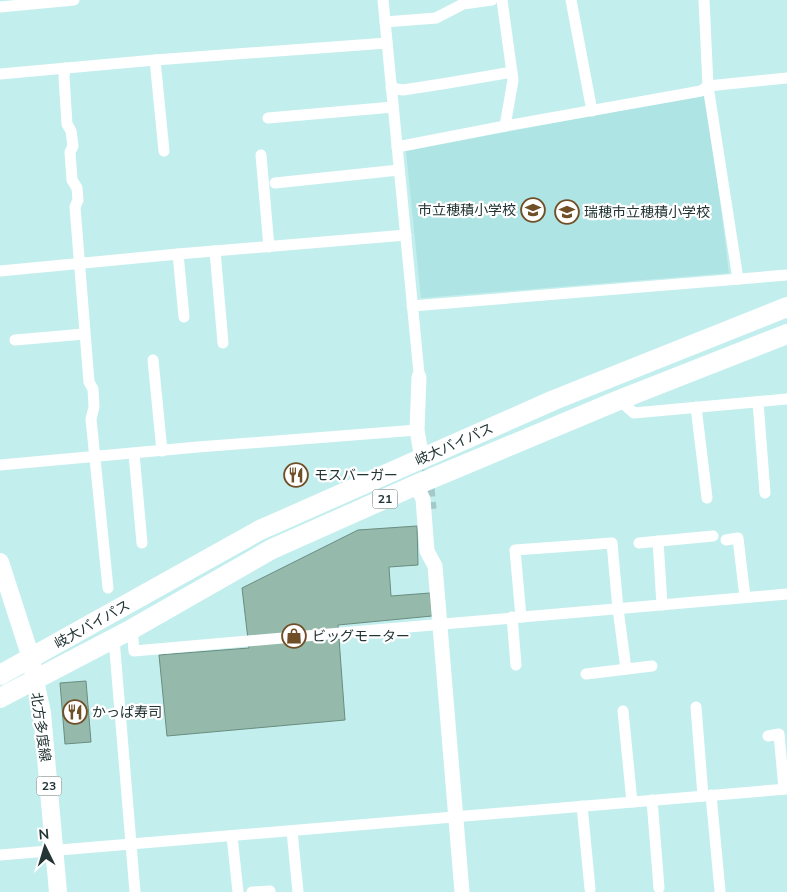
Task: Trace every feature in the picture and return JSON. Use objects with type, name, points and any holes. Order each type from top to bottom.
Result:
[{"type":"highway","name":"岐大バイパス","points":[[0,675],[260,530],[554,400],[787,307]]},
{"type":"highway","name":"岐大バイパス","points":[[0,698],[114,639],[272,549],[416,485],[619,400],[787,334]]},
{"type":"main road","name":"23","points":[[0,562],[26,661]]},
{"type":"main road","name":"23","points":[[0,598],[34,681]]},
{"type":"main road","name":"北方多度線","points":[[34,681],[42,713],[58,892]]},
{"type":"street","points":[[0,7],[74,0]]},
{"type":"street","points":[[383,0],[422,415]]},
{"type":"street","points":[[385,22],[436,18],[463,4],[492,0]]},
{"type":"street","points":[[502,0],[513,80],[505,126]]},
{"type":"street","points":[[571,0],[592,111]]},
{"type":"street","points":[[704,0],[708,86],[738,279]]},
{"type":"street","points":[[0,74],[387,42]]},
{"type":"street","points":[[155,60],[164,152]]},
{"type":"street","points":[[65,68],[67,124],[71,131],[73,146],[70,152],[72,180],[76,188],[78,200],[75,207],[84,334],[89,382],[93,390],[94,407],[91,419],[94,457],[108,588]]},
{"type":"street","points":[[391,88],[404,90],[512,72]]},
{"type":"street","points":[[397,147],[700,91],[708,86],[787,78]]},
{"type":"street","points":[[268,118],[393,106]]},
{"type":"street","points":[[261,156],[269,247]]},
{"type":"street","points":[[275,183],[399,170]]},
{"type":"street","points":[[0,271],[406,235]]},
{"type":"street","points":[[215,251],[223,343]]},
{"type":"street","points":[[178,254],[184,317]]},
{"type":"street","points":[[412,306],[787,274]]},
{"type":"street","points":[[14,340],[84,334]]},
{"type":"street","points":[[153,360],[162,451]]},
{"type":"street","points":[[419,377],[417,430],[422,459]]},
{"type":"street","points":[[619,400],[634,412],[787,399]]},
{"type":"street","points":[[758,402],[765,493]]},
{"type":"street","points":[[696,407],[707,498]]},
{"type":"street","points":[[0,465],[417,430]]},
{"type":"street","points":[[134,454],[142,543]]},
{"type":"street","points":[[416,485],[422,500],[427,550],[435,566]]},
{"type":"street","points":[[432,520],[462,892]]},
{"type":"street","points":[[639,543],[713,536]]},
{"type":"street","points":[[726,540],[738,538],[745,597]]},
{"type":"street","points":[[658,541],[662,605]]},
{"type":"street","points":[[516,665],[515,550],[612,543],[626,669]]},
{"type":"street","points":[[132,629],[134,651],[787,594]]},
{"type":"street","points":[[114,639],[135,892]]},
{"type":"street","points":[[586,674],[652,666]]},
{"type":"street","points":[[696,706],[720,891]]},
{"type":"street","points":[[623,711],[632,802]]},
{"type":"street","points":[[0,855],[786,789],[779,734],[768,736]]},
{"type":"street","points":[[652,800],[659,888]]},
{"type":"street","points":[[582,806],[590,889]]},
{"type":"street","points":[[292,831],[298,892]]},
{"type":"street","points":[[232,836],[238,892]]},
{"type":"street","points":[[252,892],[270,891]]},
{"type":"shaded area","name":"瑞穂市立穂積小学校","points":[[707,94],[729,273],[421,298],[406,151]]},
{"type":"building","name":"ビッグモーター","points":[[417,526],[418,565],[389,567],[391,596],[430,593],[432,616],[338,625],[345,720],[167,736],[159,655],[249,648],[242,588],[358,530]]},
{"type":"building","name":"かっぱ寿司","points":[[86,681],[91,742],[65,744],[60,683]]},
{"type":"tunnel","points":[[426,453],[431,509]]},
{"type":"place","name":"市立穂積小学校","points":[[533,210]]},
{"type":"place","name":"瑞穂市立穂積小学校","points":[[567,212]]},
{"type":"place","name":"モスバーガー","points":[[296,475]]},
{"type":"place","name":"ビッグモーター","points":[[294,636]]},
{"type":"place","name":"かっぱ寿司","points":[[75,712]]}]
